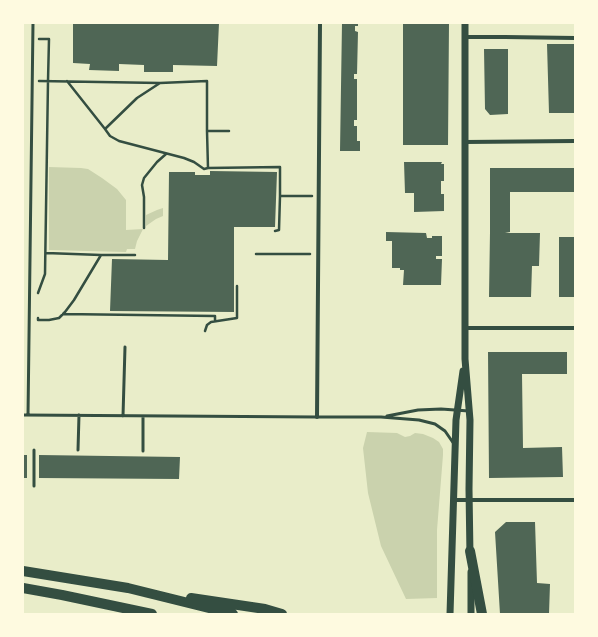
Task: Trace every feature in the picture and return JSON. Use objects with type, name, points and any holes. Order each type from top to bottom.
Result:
[{"type":"main road","points":[[470,551],[482,614]]},
{"type":"main road","points":[[23,571],[264,609],[282,614]]},
{"type":"main road","points":[[23,588],[62,594],[152,614]]},
{"type":"main road","points":[[128,588],[233,614]]},
{"type":"street","points":[[317,418],[320,23]]},
{"type":"street","points":[[465,23],[465,359],[470,411],[469,500],[471,614]]},
{"type":"street","points":[[465,37],[505,36],[575,38]]},
{"type":"street","points":[[465,142],[575,141]]},
{"type":"street","points":[[465,328],[575,328]]},
{"type":"street","points":[[450,614],[456,420],[465,359]]},
{"type":"street","points":[[454,500],[575,500]]},
{"type":"lane","points":[[28,415],[31,82],[33,23]]},
{"type":"lane","points":[[123,416],[125,347]]},
{"type":"lane","points":[[381,417],[418,410],[441,409],[470,411]]},
{"type":"lane","points":[[23,415],[317,418],[381,417],[419,420],[435,424],[445,431],[455,447]]},
{"type":"lane","points":[[78,450],[79,415]]},
{"type":"lane","points":[[143,416],[143,451]]},
{"type":"lane","points":[[34,450],[34,486]]},
{"type":"path","points":[[32,38],[40,40],[49,39],[46,274],[38,293],[38,300]]},
{"type":"path","points":[[67,81],[110,136],[119,141],[194,162],[204,169],[280,168],[278,230],[275,231]]},
{"type":"path","points":[[31,82],[67,81],[160,83],[207,81],[208,168]]},
{"type":"path","points":[[105,129],[137,98],[160,83]]},
{"type":"path","points":[[207,132],[229,131]]},
{"type":"path","points":[[144,228],[144,197],[142,186],[144,178],[166,153]]},
{"type":"path","points":[[280,196],[319,196]]},
{"type":"path","points":[[46,254],[135,255]]},
{"type":"path","points":[[256,254],[318,254]]},
{"type":"path","points":[[38,313],[38,320],[49,320],[59,318],[66,312],[101,255]]},
{"type":"path","points":[[205,331],[206,325],[211,322],[237,318],[237,286]]},
{"type":"path","points":[[63,314],[215,316],[215,321]]},
{"type":"green space","points":[[49,167],[88,169],[117,189],[126,200],[126,230],[143,229],[135,249],[127,249],[126,252],[49,250]]},
{"type":"green space","points":[[163,208],[163,216],[146,226],[146,215]]},
{"type":"green space","points":[[367,432],[397,433],[405,437],[415,433],[423,434],[439,442],[443,449],[437,530],[437,598],[406,599],[381,546],[368,493],[363,448]]},
{"type":"building","points":[[73,23],[219,23],[217,66],[173,65],[173,72],[144,72],[144,65],[119,64],[119,71],[89,70],[90,64],[73,63]]},
{"type":"building","points":[[342,23],[358,23],[358,26],[355,26],[355,31],[358,32],[357,74],[354,74],[354,79],[357,79],[357,120],[354,120],[354,126],[357,126],[357,141],[360,141],[360,151],[340,151]]},
{"type":"building","points":[[403,23],[449,23],[448,145],[403,145]]},
{"type":"building","points":[[547,44],[575,44],[575,113],[549,113]]},
{"type":"building","points":[[484,49],[508,49],[508,114],[490,115],[485,109]]},
{"type":"building","points":[[404,162],[442,162],[441,164],[444,164],[444,181],[441,181],[441,194],[444,194],[444,211],[414,212],[414,193],[405,193]]},
{"type":"building","points":[[490,168],[575,168],[575,192],[510,192],[510,232],[505,233],[540,233],[539,266],[532,266],[531,297],[489,297]]},
{"type":"building","points":[[210,171],[277,172],[275,227],[234,227],[234,312],[110,311],[112,259],[168,260],[169,172],[195,172],[195,175],[210,175]]},
{"type":"building","points":[[386,232],[426,233],[427,238],[432,238],[432,236],[442,236],[442,256],[436,256],[436,259],[442,259],[441,285],[403,285],[404,270],[400,270],[400,268],[392,268],[392,241],[386,241]]},
{"type":"building","points":[[559,237],[575,237],[575,297],[559,297]]},
{"type":"building","points":[[488,352],[567,352],[567,374],[522,374],[523,448],[562,447],[563,477],[489,478]]},
{"type":"building","points":[[23,455],[27,455],[27,478],[23,478]]},
{"type":"building","points":[[39,455],[180,457],[179,479],[39,478]]},
{"type":"building","points":[[506,522],[535,522],[537,583],[550,584],[549,614],[500,614],[495,532]]}]
